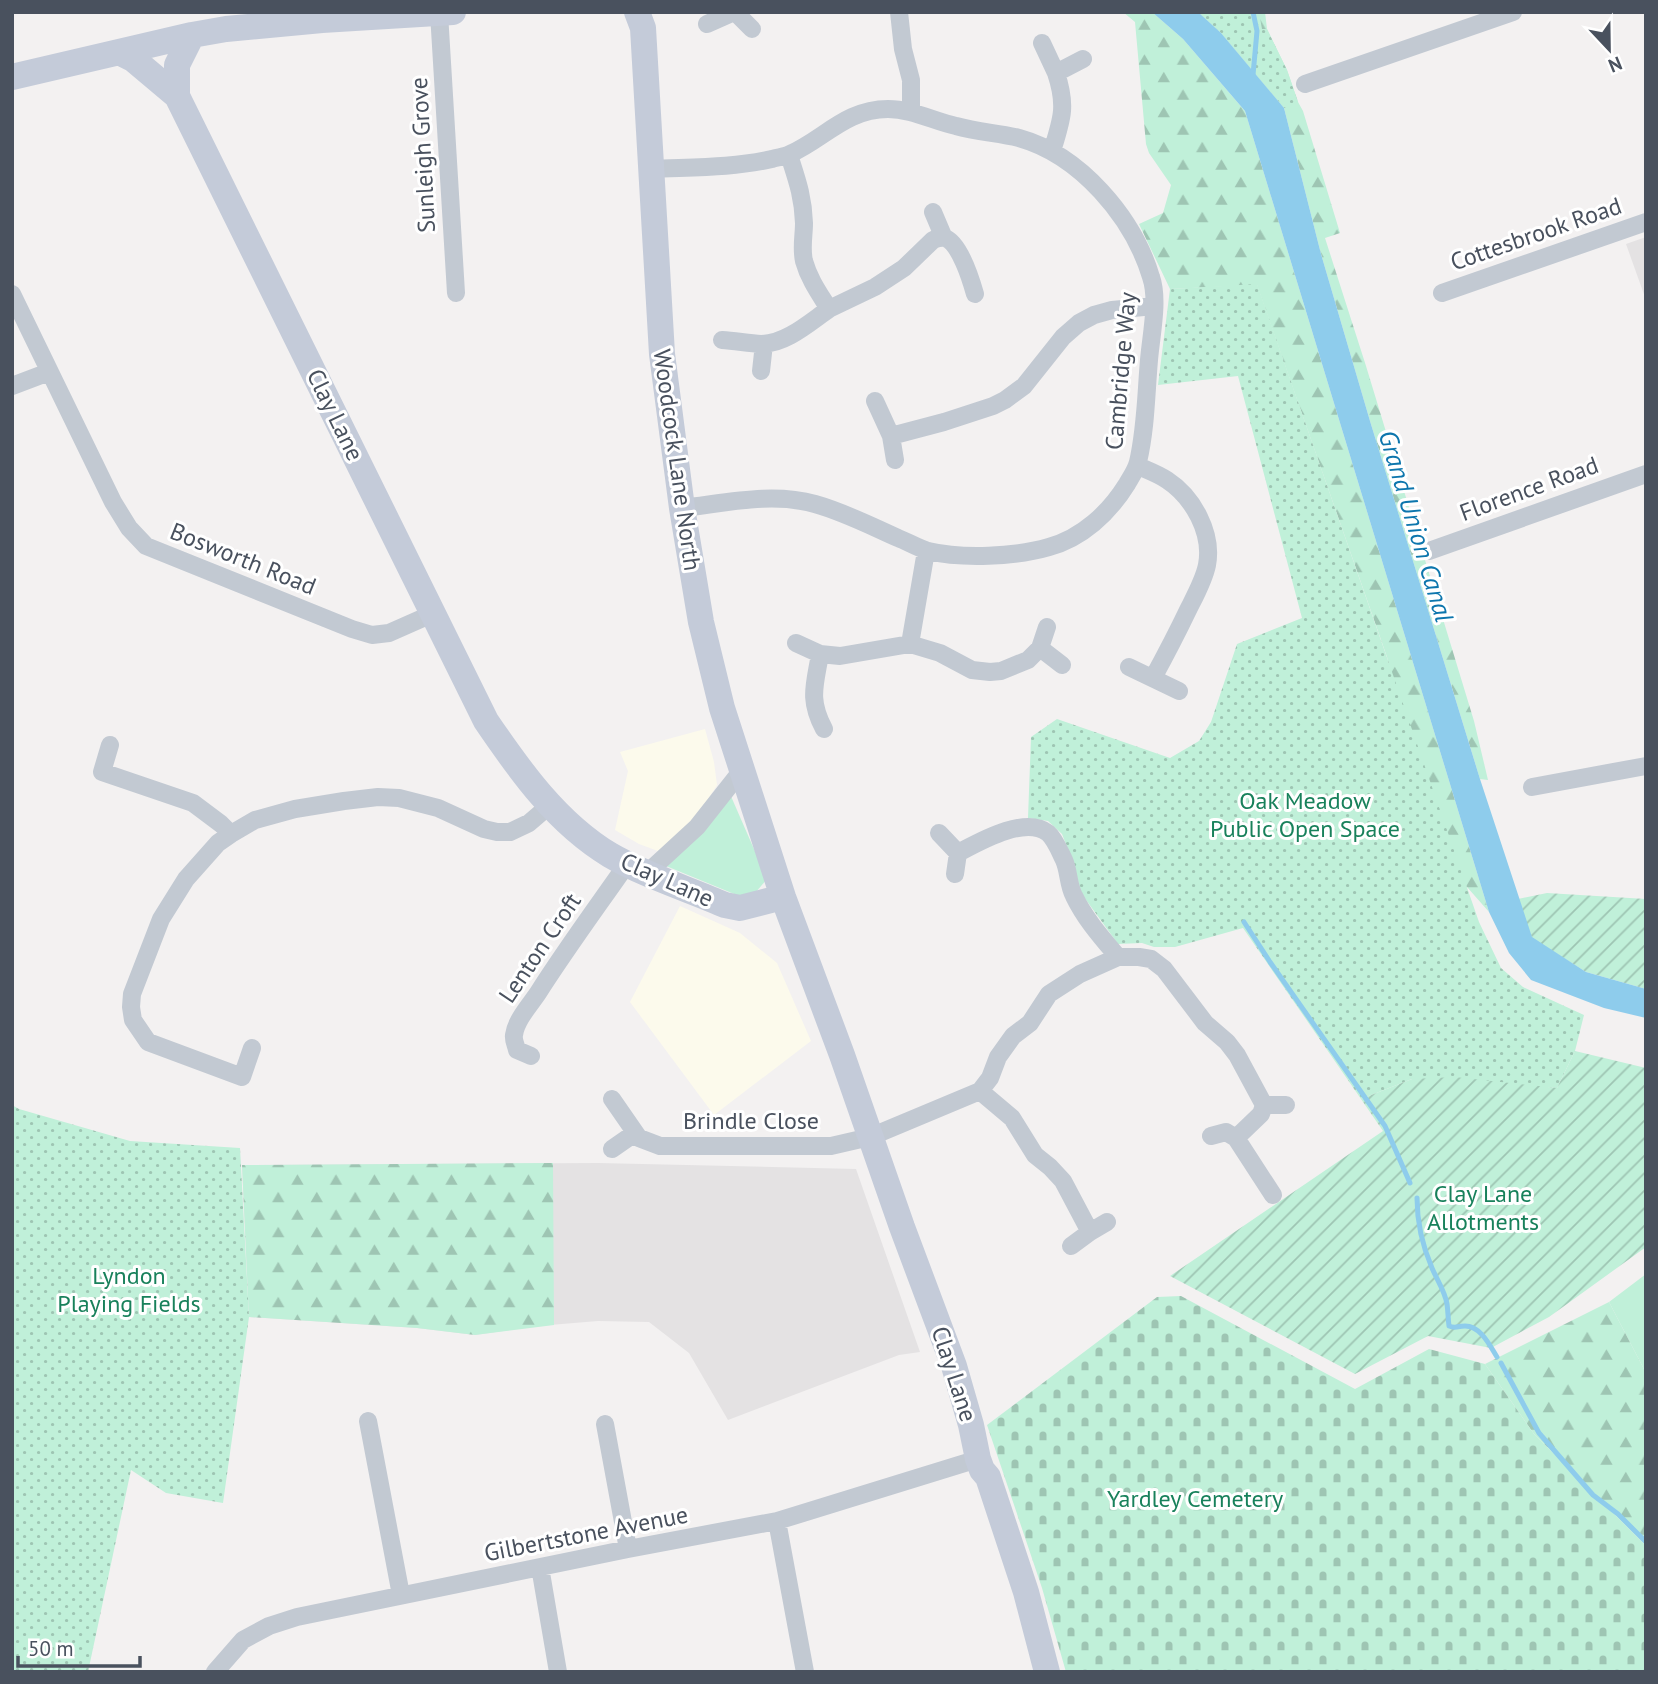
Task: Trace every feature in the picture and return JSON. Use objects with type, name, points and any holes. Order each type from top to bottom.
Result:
[{"type":"street","points":[[12,77],[226,29],[322,16],[453,12]]},
{"type":"street","name":"Woodcock Lane North","points":[[637,12],[643,28],[662,354],[682,508],[701,622],[722,708],[783,897]]},
{"type":"street","points":[[707,24],[735,12],[752,29]]},
{"type":"street","points":[[899,12],[903,49],[911,80],[911,112]]},
{"type":"street","points":[[1305,84],[1485,17],[1513,12]]},
{"type":"street","name":"Sunleigh Grove","points":[[439,13],[456,293]]},
{"type":"street","name":"Clay Lane","points":[[177,96],[177,65],[192,35]]},
{"type":"street","points":[[1042,43],[1056,73],[1063,103],[1062,118],[1052,151]]},
{"type":"street","name":"Clay Lane","points":[[120,52],[133,59],[177,96],[486,721],[514,763],[550,805],[593,844],[637,868],[724,905],[740,908],[783,897],[954,1366],[978,1459],[988,1477],[1026,1592],[1047,1672]]},
{"type":"street","points":[[1056,73],[1083,59]]},
{"type":"street","name":"Cambridge Way","points":[[650,169],[747,164],[789,155],[859,114],[888,109],[911,112],[955,126],[1020,139],[1052,151],[1079,169],[1101,190],[1133,235],[1153,279],[1154,306],[1145,422],[1138,466],[1119,497],[1103,515],[1083,531],[1050,547],[1021,553],[979,556],[926,551],[854,518],[816,504],[794,500],[768,498],[682,508]]},
{"type":"street","points":[[789,155],[802,193],[804,262],[809,277],[829,309]]},
{"type":"street","points":[[933,212],[944,238],[952,243],[966,266],[975,294]]},
{"type":"street","name":"Cottesbrook Road","points":[[1442,293],[1646,222]]},
{"type":"street","points":[[722,340],[764,344],[785,337],[829,309],[875,287],[904,268],[933,240],[944,238]]},
{"type":"street","name":"Bosworth Road","points":[[12,294],[113,502],[129,528],[146,546],[372,635],[390,633],[432,614]]},
{"type":"street","points":[[891,436],[944,422],[1005,400],[1024,386],[1063,337],[1079,323],[1094,315],[1112,310],[1154,306]]},
{"type":"street","points":[[761,371],[764,344]]},
{"type":"street","points":[[12,386],[49,372]]},
{"type":"street","points":[[875,401],[891,436],[895,460]]},
{"type":"street","points":[[1138,466],[1167,480],[1182,494],[1194,509],[1208,547],[1207,566],[1195,597],[1153,678]]},
{"type":"street","name":"Florence Road","points":[[1429,551],[1646,474]]},
{"type":"street","points":[[910,644],[926,551]]},
{"type":"street","points":[[796,643],[820,654],[840,656],[910,644],[940,653],[972,670],[990,672],[1001,671],[1028,660],[1040,648],[1047,627]]},
{"type":"street","points":[[1040,648],[1062,665]]},
{"type":"street","points":[[820,654],[813,696],[817,715],[824,729]]},
{"type":"street","points":[[1129,667],[1179,691]]},
{"type":"street","points":[[110,745],[102,772],[193,803],[231,834]]},
{"type":"street","points":[[1532,787],[1646,766]]},
{"type":"street","points":[[637,868],[697,828],[742,770]]},
{"type":"street","points":[[252,1048],[242,1077],[148,1042],[133,1020],[132,993],[161,919],[186,879],[209,851],[256,820],[316,804],[378,797],[399,798],[438,808],[484,829],[497,832],[510,832],[529,823],[550,805]]},
{"type":"street","points":[[958,853],[1013,829],[1025,827],[1046,831],[1065,863],[1072,894],[1118,957]]},
{"type":"street","points":[[939,833],[958,853]]},
{"type":"street","points":[[955,874],[958,853]]},
{"type":"street","name":"Lenton Croft","points":[[531,1056],[517,1050],[514,1041],[514,1034],[525,1012],[563,953],[637,868]]},
{"type":"street","points":[[1090,1233],[1063,1181],[1035,1155],[1012,1118],[980,1091],[990,1078],[998,1057],[1013,1036],[1030,1023],[1049,993],[1080,974],[1118,957],[1151,959],[1164,969],[1205,1023],[1227,1042],[1237,1055],[1264,1105],[1261,1114],[1236,1138]]},
{"type":"street","name":"Brindle Close","points":[[635,1133],[639,1138],[660,1146],[831,1146],[870,1137],[980,1091]]},
{"type":"street","points":[[612,1099],[635,1133],[612,1149]]},
{"type":"street","points":[[1264,1105],[1286,1105]]},
{"type":"street","points":[[1211,1136],[1226,1132],[1236,1138],[1273,1195]]},
{"type":"street","points":[[1071,1246],[1107,1222]]},
{"type":"street","points":[[368,1421],[401,1595]]},
{"type":"street","points":[[605,1424],[628,1549]]},
{"type":"street","name":"Gilbertstone Avenue","points":[[215,1672],[243,1640],[269,1626],[297,1617],[777,1521],[978,1459]]},
{"type":"street","points":[[777,1521],[805,1672]]},
{"type":"street","points":[[540,1567],[558,1672]]},
{"type":"shaded area","points":[[1646,237],[1646,300],[1626,244]]},
{"type":"shaded area","points":[[705,729],[717,785],[694,821],[658,851],[615,830],[628,771],[620,752]]},
{"type":"shaded area","points":[[680,906],[740,933],[777,963],[811,1041],[714,1115],[630,1002]]},
{"type":"shaded area","points":[[598,1163],[856,1169],[920,1352],[899,1355],[728,1420],[689,1353],[649,1322],[598,1321],[475,1335],[417,1328],[249,1317],[242,1165]]},
{"type":"green space","points":[[1123,12],[1152,12],[1183,39],[1245,111],[1489,912],[1467,887],[1443,880],[1387,657],[1257,285],[1170,289],[1139,224],[1163,213],[1171,185],[1149,153],[1146,144],[1135,22]]},
{"type":"green space","points":[[1198,12],[1265,12],[1267,29],[1303,111],[1340,233],[1325,238],[1474,721],[1488,780],[1480,779],[1370,421],[1321,254],[1284,108],[1221,33]]},
{"type":"green space","points":[[1198,12],[1259,12],[1262,29],[1267,29],[1287,70],[1298,102],[1284,108],[1221,33]]},
{"type":"green space","name":"Oak Meadow Public Open Space","points":[[1257,284],[1479,922],[1501,968],[1523,987],[1584,1015],[1575,1051],[1557,1088],[1412,1079],[1361,1099],[1243,928],[1175,947],[1154,947],[1142,943],[1118,944],[1081,893],[1062,834],[1048,821],[1028,818],[1031,737],[1057,719],[1170,758],[1199,741],[1211,722],[1237,644],[1302,618],[1238,376],[1158,385],[1170,289]]},
{"type":"green space","points":[[730,794],[767,879],[756,892],[744,898],[666,866]]},
{"type":"green space","points":[[1547,893],[1646,899],[1646,989],[1586,972],[1532,938],[1518,899]]},
{"type":"green space","name":"Clay Lane Allotments","points":[[1575,1051],[1646,1068],[1646,1247],[1549,1317],[1491,1348],[1428,1336],[1355,1374],[1170,1276],[1383,1131],[1361,1099],[1412,1079],[1455,1077],[1557,1088]]},
{"type":"green space","name":"Lyndon Playing Fields","points":[[12,1105],[130,1141],[240,1148],[249,1317],[223,1503],[166,1493],[131,1470],[88,1672],[12,1672]]},
{"type":"green space","points":[[553,1163],[554,1325],[475,1335],[417,1328],[249,1317],[242,1165]]},
{"type":"green space","points":[[1646,1274],[1646,1373],[1609,1302]]},
{"type":"green space","name":"Yardley Cemetery","points":[[1181,1296],[1355,1389],[1429,1349],[1485,1364],[1534,1434],[1646,1546],[1646,1672],[1066,1672],[1042,1588],[987,1425],[1157,1297]]},
{"type":"green space","points":[[1609,1302],[1646,1373],[1646,1546],[1534,1434],[1485,1364]]},
{"type":"water","points":[[1152,12],[1198,12],[1221,33],[1284,108],[1321,254],[1370,421],[1480,779],[1532,937],[1586,972],[1646,989],[1646,1018],[1604,1008],[1531,980],[1509,953],[1489,912],[1245,111],[1183,39]]},
{"type":"waterway","points":[[1253,12],[1257,31],[1253,75]]},
{"type":"waterway","points":[[1244,922],[1385,1126],[1410,1183]]},
{"type":"waterway","points":[[1417,1198],[1423,1242],[1446,1299],[1449,1326],[1476,1329],[1497,1357]]},
{"type":"waterway","points":[[1501,1363],[1539,1433],[1593,1495],[1618,1514],[1646,1542]]},
{"type":"water label","name":"Grand Union Canal","points":[[1416,526]]}]
